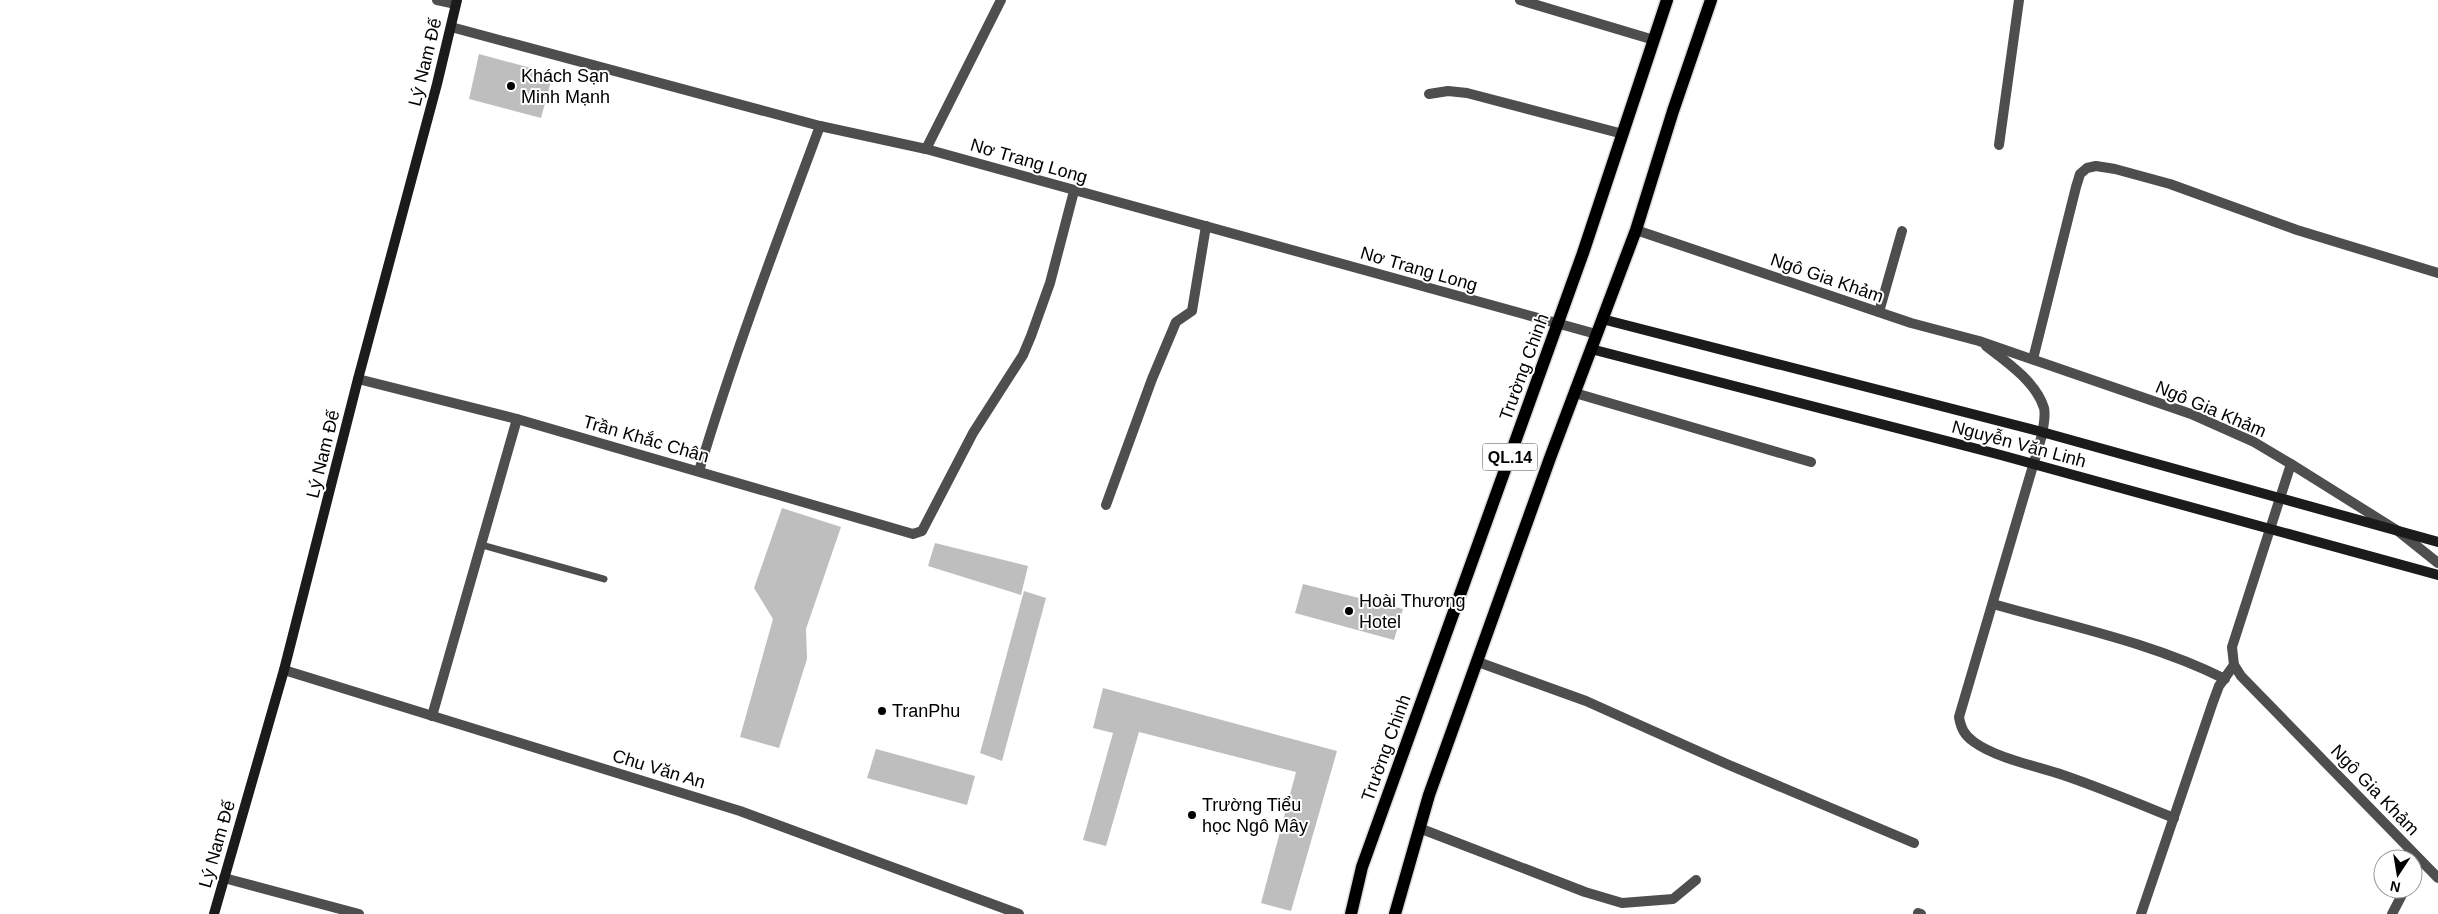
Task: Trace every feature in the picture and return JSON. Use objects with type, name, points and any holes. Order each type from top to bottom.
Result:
[{"type":"main road","name":"Trường Chinh","points":[[1350,914],[1362,866],[1558,324],[1667,0]]},
{"type":"main road","name":"QL.14","points":[[1395,914],[1419,828],[1574,393],[1636,230],[1711,0]]},
{"type":"street","points":[[437,0],[456,2]]},
{"type":"street","points":[[926,149],[1001,0]]},
{"type":"street","points":[[1520,0],[1654,40]]},
{"type":"street","points":[[1999,145],[2019,0]]},
{"type":"street","name":"Lý Nam Đế","points":[[214,914],[284,670],[456,2]]},
{"type":"street","name":"Nơ Trang Long","points":[[451,26],[820,126],[926,149],[1596,334]]},
{"type":"street","points":[[1429,94],[1448,91],[1468,93],[1623,134]]},
{"type":"street","points":[[700,471],[722,395],[820,126]]},
{"type":"street","points":[[2033,359],[2080,174],[2087,168],[2096,166],[2115,169],[2170,184],[2298,230],[2438,273]]},
{"type":"street","name":"Trần Khắc Chân","points":[[358,379],[517,419],[913,534],[922,531],[973,432],[1023,355],[1032,336],[1050,282],[1074,191]]},
{"type":"street","points":[[1106,505],[1152,379],[1176,322],[1192,311],[1206,226]]},
{"type":"street","name":"Ngô Gia Khảm","points":[[1636,230],[1879,312],[1979,341],[2191,414],[2254,442],[2291,464],[2398,531],[2438,563]]},
{"type":"street","points":[[1879,312],[1902,230]]},
{"type":"street","name":"Nguyễn Văn Linh","points":[[1602,319],[2042,432],[2438,542]]},
{"type":"street","points":[[1979,341],[2027,381],[2044,408],[2042,432],[1959,717],[1963,733],[1989,750],[2082,782],[2174,818]]},
{"type":"street","name":"Nguyễn Văn Linh","points":[[1590,349],[2033,464],[2438,576]]},
{"type":"street","points":[[1574,393],[1811,462]]},
{"type":"street","points":[[432,716],[517,419]]},
{"type":"street","points":[[2141,914],[2213,702],[2234,665],[2232,647],[2291,464]]},
{"type":"street","points":[[1993,604],[2104,635],[2182,660],[2225,678]]},
{"type":"street","points":[[1478,662],[1586,701],[1720,762],[1914,843]]},
{"type":"street","name":"Ngô Gia Khảm","points":[[2234,665],[2241,676],[2409,849]]},
{"type":"street","name":"Chu Văn An","points":[[284,670],[740,811],[1019,914]]},
{"type":"street","points":[[1419,828],[1585,892],[1622,902],[1673,899],[1696,880]]},
{"type":"street","name":"Ngô Gia Khảm","points":[[2423,863],[2438,878]]},
{"type":"street","points":[[224,878],[358,914]]},
{"type":"street","points":[[2392,914],[2399,899]]},
{"type":"lane","points":[[482,544],[604,579]]},
{"type":"building","name":"Khách Sạn Minh Mạnh","points":[[479,54],[553,74],[541,118],[469,99]]},
{"type":"building","points":[[782,508],[841,527],[806,629],[807,659],[779,748],[740,737],[773,619],[754,588]]},
{"type":"building","points":[[935,543],[1028,566],[1021,595],[928,566]]},
{"type":"building","name":"Hoài Thương Hotel","points":[[1303,584],[1403,609],[1394,640],[1295,613]]},
{"type":"building","points":[[1024,591],[1046,598],[1002,761],[980,753]]},
{"type":"building","points":[[1103,688],[1337,751],[1291,911],[1261,903],[1296,772],[1139,732],[1106,846],[1083,840],[1113,733],[1093,728]]},
{"type":"building","points":[[876,749],[975,776],[967,805],[867,778]]},
{"type":"place","name":"Khách Sạn Minh Mạnh","points":[[511,86]]},
{"type":"place","name":"Hoài Thương Hotel","points":[[1349,611]]},
{"type":"place","name":"TranPhu","points":[[882,711]]},
{"type":"place","name":"Trường Tiểu học Ngô Mây","points":[[1192,815]]}]
